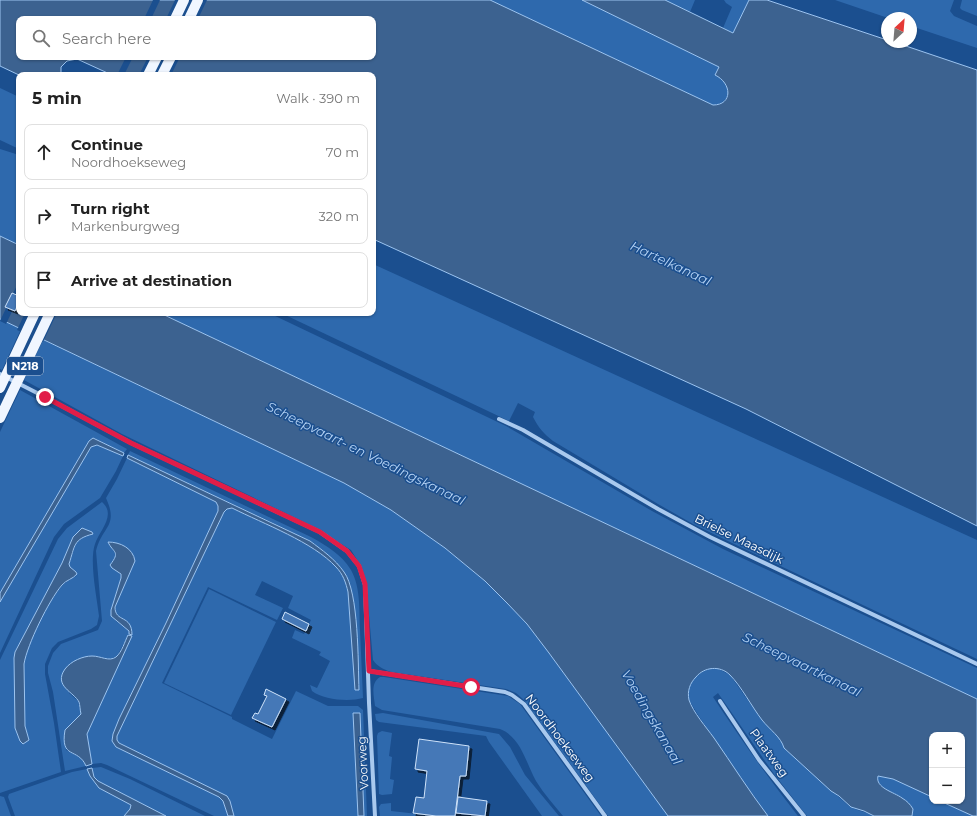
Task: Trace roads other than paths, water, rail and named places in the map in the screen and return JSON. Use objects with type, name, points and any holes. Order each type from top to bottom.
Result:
[{"type":"main road","points":[[176,16],[184,0]]},
{"type":"main road","points":[[190,16],[198,0]]},
{"type":"main road","points":[[150,72],[156,60]]},
{"type":"main road","points":[[164,72],[170,60]]},
{"type":"main road","name":"N218","points":[[0,388],[34,316]]},
{"type":"main road","name":"N218","points":[[0,418],[49,316]]},
{"type":"street","name":"Voorweg","points":[[0,374],[131,443],[320,532],[347,551],[359,566],[365,584],[375,816]]},
{"type":"street","name":"Brielse Maasdijk","points":[[499,420],[523,430],[658,509],[710,537],[977,664]]},
{"type":"street","name":"Noordhoekseweg","points":[[369,671],[486,689],[512,695],[524,704],[605,816]]},
{"type":"street","name":"Plaatweg","points":[[720,701],[760,760],[804,816]]},
{"type":"water","name":"Hartelkanaal","points":[[0,0],[490,0],[713,105],[720,104],[724,101],[727,98],[728,93],[725,83],[715,75],[719,67],[582,0],[665,0],[733,33],[749,0],[767,0],[881,38],[881,48],[912,48],[977,70],[977,526],[746,409],[376,240],[376,72],[105,72],[79,60],[376,60],[376,16],[16,16],[16,60],[72,60],[67,61],[61,67],[61,72],[16,72],[16,74],[0,66]]},
{"type":"water","points":[[0,236],[16,244],[16,316],[166,316],[977,699],[977,816],[973,816],[947,804],[965,804],[965,732],[929,732],[929,796],[893,779],[878,776],[879,784],[882,787],[905,800],[913,809],[912,816],[874,816],[851,807],[831,791],[784,748],[783,744],[762,720],[730,675],[722,670],[712,668],[703,671],[694,679],[689,690],[689,700],[697,714],[768,816],[668,816],[549,653],[527,624],[507,603],[485,581],[445,548],[391,510],[344,483],[0,319]]},
{"type":"water","points":[[93,438],[124,453],[123,456],[97,445],[91,447],[0,602],[0,593],[89,441]]},
{"type":"water","points":[[128,455],[310,541],[337,563],[349,582],[353,595],[357,628],[359,690],[355,690],[348,592],[341,573],[315,549],[287,534],[232,508],[227,509],[224,512],[117,736],[117,740],[119,743],[227,796],[234,816],[228,816],[223,801],[219,797],[116,747],[112,741],[119,719],[218,511],[216,502],[127,458]]},
{"type":"water","points":[[82,528],[92,532],[93,534],[82,538],[78,541],[74,548],[69,564],[77,574],[64,583],[51,601],[29,646],[26,656],[24,664],[25,726],[29,740],[23,744],[20,741],[15,728],[15,652],[62,563],[73,537]]},
{"type":"water","points":[[108,542],[117,543],[129,549],[134,556],[135,561],[115,607],[118,615],[129,624],[132,635],[129,634],[129,631],[111,616],[111,610],[121,574],[110,565],[116,554]]},
{"type":"water","points":[[128,635],[132,636],[87,734],[92,764],[86,766],[83,760],[67,750],[65,746],[65,730],[81,714],[79,702],[63,684],[61,680],[62,675],[68,666],[81,658],[95,656],[111,659],[116,657],[122,649]]},
{"type":"water","points":[[353,713],[360,713],[364,816],[358,816]]},
{"type":"water","points":[[92,768],[94,777],[98,781],[166,816],[124,816],[130,809],[131,805],[99,788],[90,776],[87,769]]},
{"type":"water label","name":"Scheepvaart- en Voedingskanaal","points":[[366,453]]},
{"type":"water label","name":"Scheepvaartkanaal","points":[[802,664]]},
{"type":"water label","name":"Voedingskanaal","points":[[652,717]]}]
